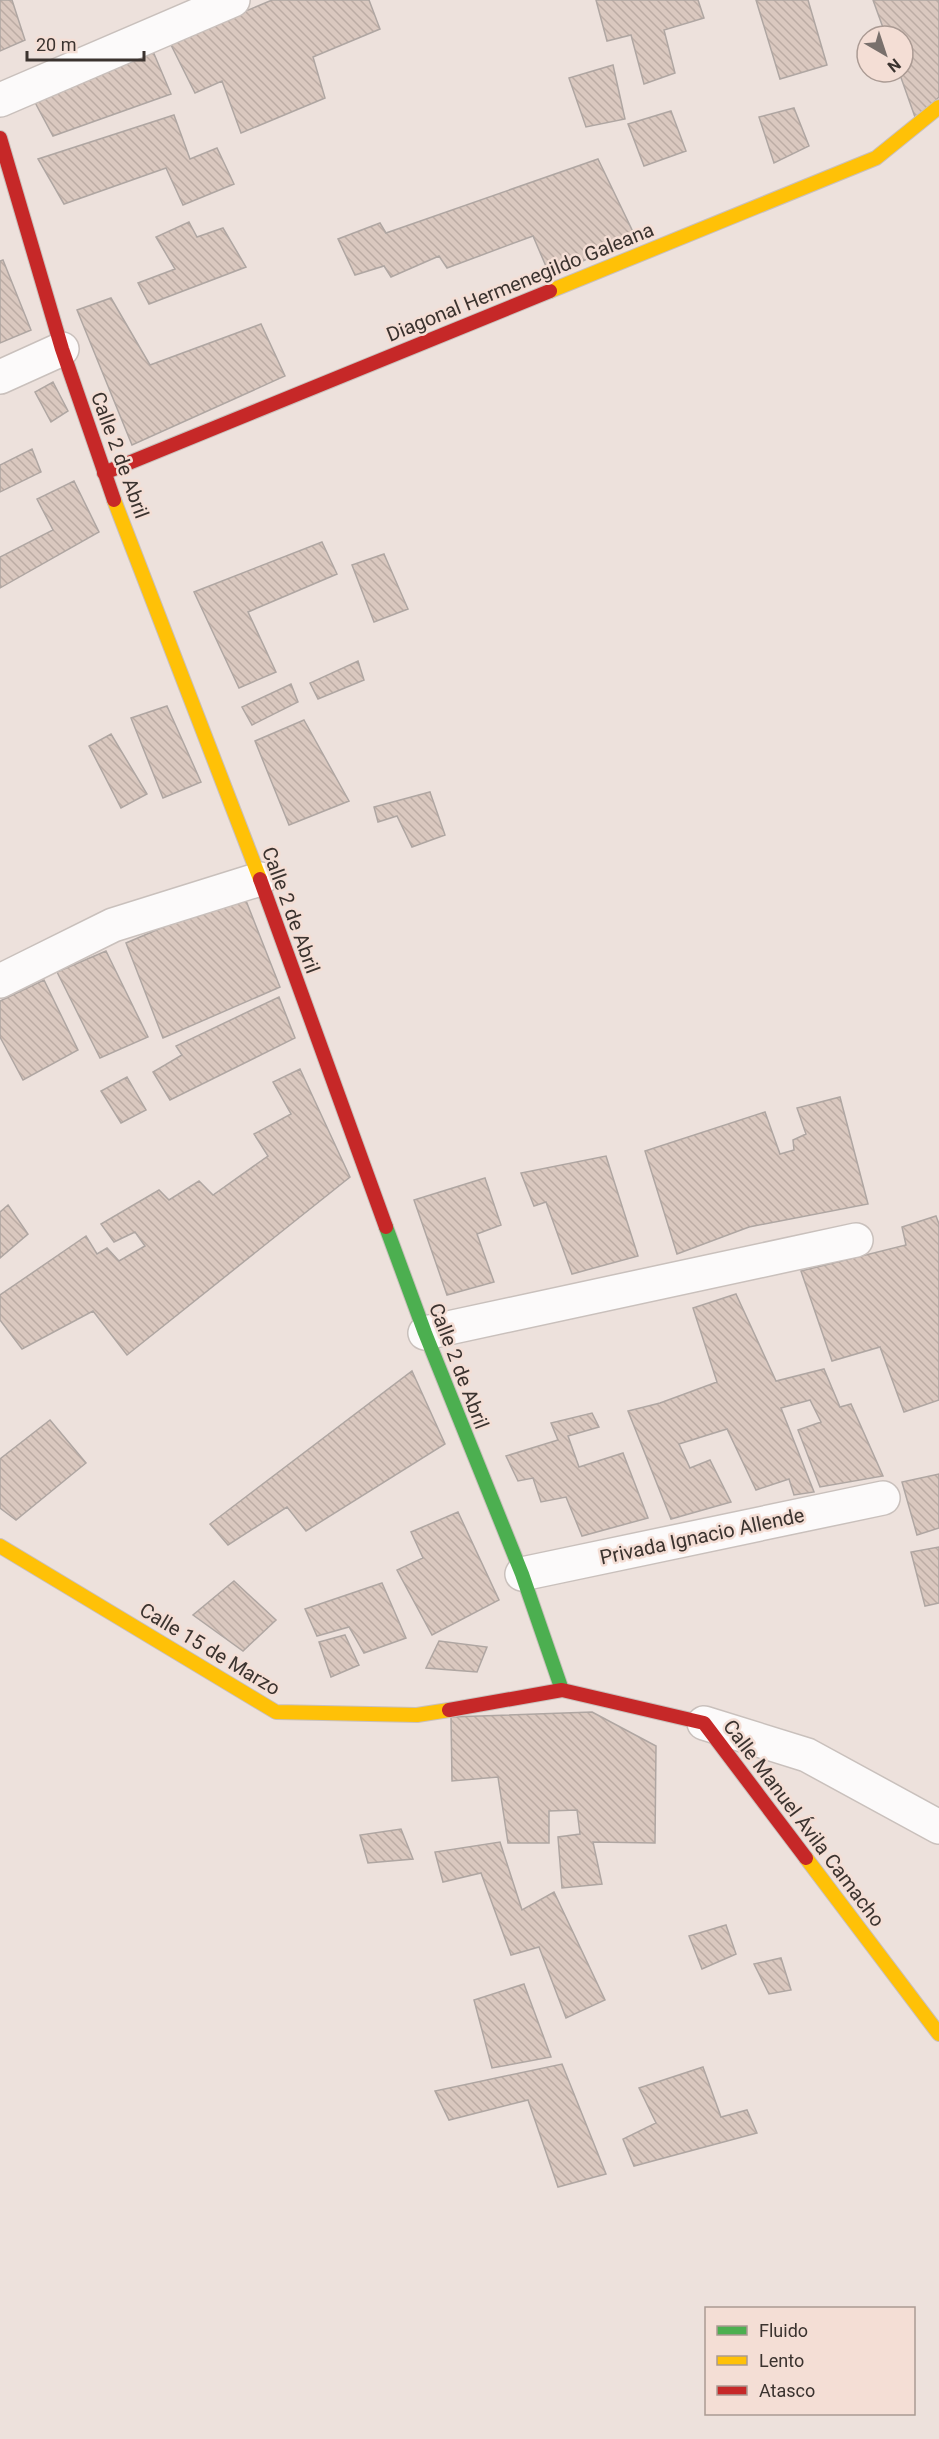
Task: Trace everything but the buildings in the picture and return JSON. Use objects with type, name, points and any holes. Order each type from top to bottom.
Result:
[{"type":"street","points":[[0,100],[233,0]]},
{"type":"street","name":"Diagonal Hermenegildo Galeana","points":[[104,473],[876,158],[939,107]]},
{"type":"street","name":"Calle 2 de Abril","points":[[0,138],[62,350],[104,473],[260,879],[425,1333],[522,1574],[562,1690]]},
{"type":"street","points":[[0,377],[62,350]]},
{"type":"street","points":[[0,981],[113,925],[260,879]]},
{"type":"street","points":[[425,1333],[856,1239]]},
{"type":"street","name":"Privada Ignacio Allende","points":[[522,1574],[883,1498]]},
{"type":"street","name":"Calle 15 de Marzo","points":[[0,1546],[276,1712],[417,1715],[562,1690]]},
{"type":"street","name":"Calle Manuel Ávila Camacho","points":[[562,1690],[704,1723],[939,2034]]},
{"type":"street","points":[[704,1723],[807,1755],[939,1827]]},
{"type":"traffic: fast","points":[[386,1227],[425,1333],[522,1574],[562,1690]]},
{"type":"traffic: slow","points":[[550,291],[876,158],[939,107]]},
{"type":"traffic: slow","points":[[114,500],[260,879]]},
{"type":"traffic: slow","points":[[0,1546],[276,1712],[417,1715],[449,1710]]},
{"type":"traffic: slow","points":[[806,1858],[939,2034]]},
{"type":"traffic: jam","points":[[0,138],[62,349],[114,500]]},
{"type":"traffic: jam","points":[[104,473],[550,291]]},
{"type":"traffic: jam","points":[[260,879],[386,1227]]},
{"type":"traffic: jam","points":[[449,1710],[562,1690],[704,1723],[806,1858]]}]
